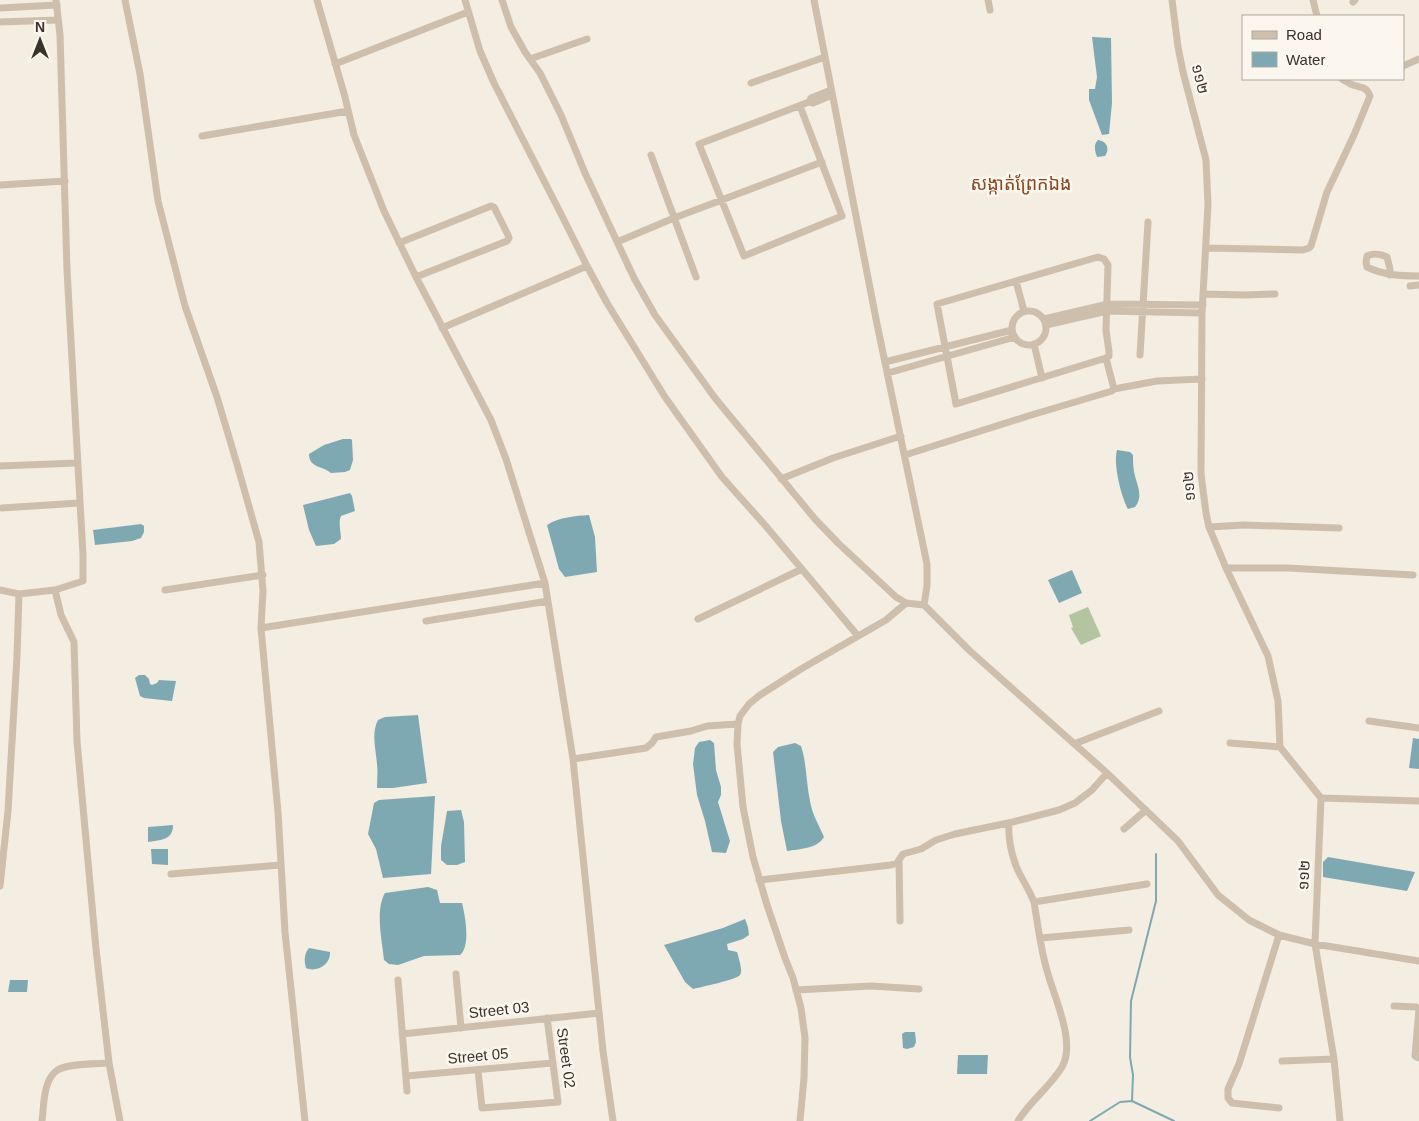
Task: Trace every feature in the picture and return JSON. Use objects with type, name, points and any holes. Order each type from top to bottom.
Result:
[{"type":"street","points":[[126,0],[140,74],[158,201],[185,306],[217,397],[259,542],[263,591],[261,628],[278,812],[285,932],[305,1121]]},
{"type":"street","points":[[317,0],[354,135],[384,211],[399,243],[491,420],[506,459],[545,583],[573,759],[604,1060],[613,1121]]},
{"type":"street","points":[[465,0],[480,51],[494,83],[607,303],[666,396],[722,477],[858,636]]},
{"type":"street","points":[[502,0],[511,28],[540,73],[561,115],[585,173],[634,278],[655,315],[714,398],[815,519],[896,597],[906,604],[924,605],[982,662],[1146,810],[1178,841],[1218,894],[1248,920],[1279,935],[1315,944],[1419,961]]},
{"type":"street","points":[[814,0],[927,564],[927,586],[924,605]]},
{"type":"street","points":[[988,0],[990,10]]},
{"type":"street","name":"១១២","points":[[1172,0],[1183,72],[1206,160],[1208,205],[1202,309],[1201,474],[1206,513],[1226,568],[1268,656],[1278,701],[1280,747]]},
{"type":"street","points":[[1313,0],[1317,15]]},
{"type":"street","points":[[0,8],[56,2],[60,35],[67,270],[83,581],[55,590],[18,594],[0,590]]},
{"type":"street","points":[[335,64],[468,12]]},
{"type":"street","points":[[0,22],[58,20]]},
{"type":"street","points":[[530,59],[587,39]]},
{"type":"street","points":[[750,83],[825,56]]},
{"type":"street","points":[[1404,66],[1419,59]]},
{"type":"street","points":[[1206,248],[1303,250],[1311,246],[1327,192],[1370,96],[1368,90],[1363,86],[1355,86],[1344,80]]},
{"type":"street","points":[[800,106],[842,216],[744,256],[699,144],[800,106],[809,102],[811,98],[832,92]]},
{"type":"street","points":[[202,136],[348,111]]},
{"type":"street","points":[[651,155],[696,277]]},
{"type":"street","points":[[617,242],[674,218],[822,162]]},
{"type":"street","points":[[0,185],[64,181]]},
{"type":"street","points":[[399,243],[491,206],[494,207],[508,235],[507,241],[416,277]]},
{"type":"street","points":[[1140,355],[1148,222]]},
{"type":"street","points":[[1098,257],[1104,259],[1108,265],[1107,307],[1106,330],[1109,356],[1106,358],[956,404],[937,304],[1098,257]]},
{"type":"street","points":[[442,328],[587,266]]},
{"type":"street","points":[[1390,275],[1419,276]]},
{"type":"street","points":[[1016,281],[1024,311]]},
{"type":"street","points":[[1410,286],[1419,285]]},
{"type":"street","points":[[1203,294],[1275,294]]},
{"type":"street","points":[[1045,322],[1107,307],[1202,309]]},
{"type":"street","points":[[1024,311],[1035,312],[1045,322],[1045,334],[1034,344],[1020,342],[1012,330],[1014,318],[1024,311]]},
{"type":"street","points":[[885,362],[1012,330]]},
{"type":"street","points":[[888,373],[1015,337]]},
{"type":"street","points":[[1034,344],[1042,378]]},
{"type":"street","points":[[1106,358],[1114,389]]},
{"type":"street","points":[[905,455],[1114,389],[1157,382],[1202,379]]},
{"type":"street","points":[[781,479],[833,458],[901,436]]},
{"type":"street","points":[[0,466],[77,462]]},
{"type":"street","points":[[2,508],[79,503]]},
{"type":"street","points":[[1210,527],[1282,525],[1338,528]]},
{"type":"street","points":[[1226,568],[1288,568],[1413,575]]},
{"type":"street","points":[[698,619],[802,569]]},
{"type":"street","points":[[165,590],[262,575]]},
{"type":"street","points":[[261,628],[545,583]]},
{"type":"street","points":[[55,590],[61,615],[74,642],[78,741],[96,948],[109,1063],[120,1121]]},
{"type":"street","points":[[0,886],[9,801],[17,656],[18,594]]},
{"type":"street","points":[[426,621],[548,601]]},
{"type":"street","points":[[800,1121],[806,1038],[796,990],[752,857],[742,807],[737,744],[738,724],[740,716],[760,695],[886,620],[906,604]]},
{"type":"street","points":[[1074,744],[1159,711]]},
{"type":"street","points":[[1369,721],[1419,728]]},
{"type":"street","points":[[573,759],[646,748],[656,737],[691,731],[707,726],[738,724]]},
{"type":"street","points":[[1230,743],[1280,747],[1321,798],[1419,801]]},
{"type":"street","points":[[759,880],[891,865],[897,863],[904,854],[921,849],[936,840],[1059,810],[1075,803],[1092,790],[1107,774]]},
{"type":"street","name":"១១២","points":[[1321,798],[1315,944],[1334,1059],[1340,1121]]},
{"type":"street","points":[[1124,829],[1146,810]]},
{"type":"street","points":[[1009,823],[1008,837],[1016,866],[1034,902],[1047,974],[1058,1005],[1068,1052],[1062,1067],[1025,1110],[1018,1121]]},
{"type":"street","points":[[899,860],[900,921]]},
{"type":"street","points":[[171,874],[280,865]]},
{"type":"street","points":[[1034,902],[1147,884]]},
{"type":"street","points":[[1040,938],[1129,930]]},
{"type":"street","points":[[1279,935],[1239,1064],[1228,1089],[1228,1098],[1232,1103],[1279,1108]]},
{"type":"street","points":[[456,974],[461,1028]]},
{"type":"street","points":[[398,980],[407,1091]]},
{"type":"street","points":[[796,990],[871,986],[919,989]]},
{"type":"street","points":[[1394,1006],[1419,1009],[1415,1056],[1419,1058]]},
{"type":"street","name":"Street 03","points":[[402,1034],[599,1012]]},
{"type":"street","name":"Street 02","points":[[478,1070],[482,1108],[558,1102],[546,1018]]},
{"type":"street","points":[[1282,1061],[1334,1059]]},
{"type":"street","points":[[42,1121],[46,1091],[55,1071],[64,1067],[109,1063]]},
{"type":"street","name":"Street 05","points":[[406,1076],[552,1063]]},
{"type":"green space","points":[[1088,607],[1101,636],[1081,645],[1071,628],[1073,627],[1069,615]]},
{"type":"water","points":[[1092,37],[1111,38],[1112,103],[1109,134],[1102,135],[1089,100],[1089,89],[1095,89],[1097,77]]},
{"type":"water","points":[[1098,140],[1104,142],[1107,146],[1105,156],[1097,157],[1095,146]]},
{"type":"water","points":[[343,439],[352,440],[353,460],[350,470],[331,473],[311,462],[309,454],[324,445]]},
{"type":"water","points":[[1117,450],[1130,452],[1133,455],[1139,499],[1135,507],[1128,509],[1118,480]]},
{"type":"water","points":[[350,493],[355,511],[341,516],[341,539],[334,544],[316,546],[309,530],[303,505]]},
{"type":"water","points":[[589,515],[595,537],[597,572],[565,577],[559,569],[547,525],[573,516]]},
{"type":"water","points":[[141,524],[144,526],[144,532],[141,538],[132,541],[95,545],[93,530]]},
{"type":"water","points":[[1072,570],[1082,593],[1059,603],[1048,580]]},
{"type":"water","points":[[139,675],[145,675],[152,685],[159,680],[176,681],[172,701],[140,696],[135,678]]},
{"type":"water","points":[[418,715],[427,783],[393,788],[377,788],[374,736],[378,720],[385,717]]},
{"type":"water","points":[[1413,738],[1419,739],[1419,769],[1409,768]]},
{"type":"water","points":[[710,740],[714,743],[716,770],[721,787],[721,795],[718,802],[730,841],[726,853],[712,852],[697,795],[693,764],[695,748],[699,742]]},
{"type":"water","points":[[795,743],[801,746],[811,806],[824,837],[812,846],[787,851],[781,821],[773,752],[778,747]]},
{"type":"water","points":[[435,796],[431,874],[383,878],[376,849],[368,834],[374,803],[379,800]]},
{"type":"water","points":[[461,810],[464,822],[465,862],[457,865],[447,865],[441,860],[441,846],[447,811]]},
{"type":"water","points":[[173,825],[169,836],[162,840],[148,842],[148,827]]},
{"type":"water","points":[[151,849],[168,849],[168,865],[152,864]]},
{"type":"water","points":[[1328,857],[1415,872],[1407,891],[1323,877],[1323,862]]},
{"type":"water","points":[[428,887],[437,890],[440,903],[462,903],[466,930],[463,951],[460,955],[424,956],[398,965],[389,964],[384,960],[380,926],[380,908],[385,893]]},
{"type":"water","points":[[745,919],[749,935],[727,944],[728,950],[737,952],[741,968],[740,975],[693,989],[685,982],[664,945],[723,928]]},
{"type":"water","points":[[309,948],[330,952],[326,964],[315,969],[306,968],[305,957]]},
{"type":"water","points":[[10,980],[28,980],[27,992],[8,992]]},
{"type":"water","points":[[905,1032],[915,1032],[916,1042],[914,1047],[903,1048],[902,1034]]},
{"type":"water","points":[[958,1055],[988,1055],[987,1074],[957,1074]]},
{"type":"waterway","points":[[1132,1101],[1133,1075],[1130,1057],[1131,1001],[1156,901],[1156,854]]},
{"type":"waterway","points":[[1090,1121],[1120,1102],[1132,1101],[1174,1121]]},
{"type":"district","name":"សង្កាត់ព្រែកឯង","points":[[1021,184]]}]
